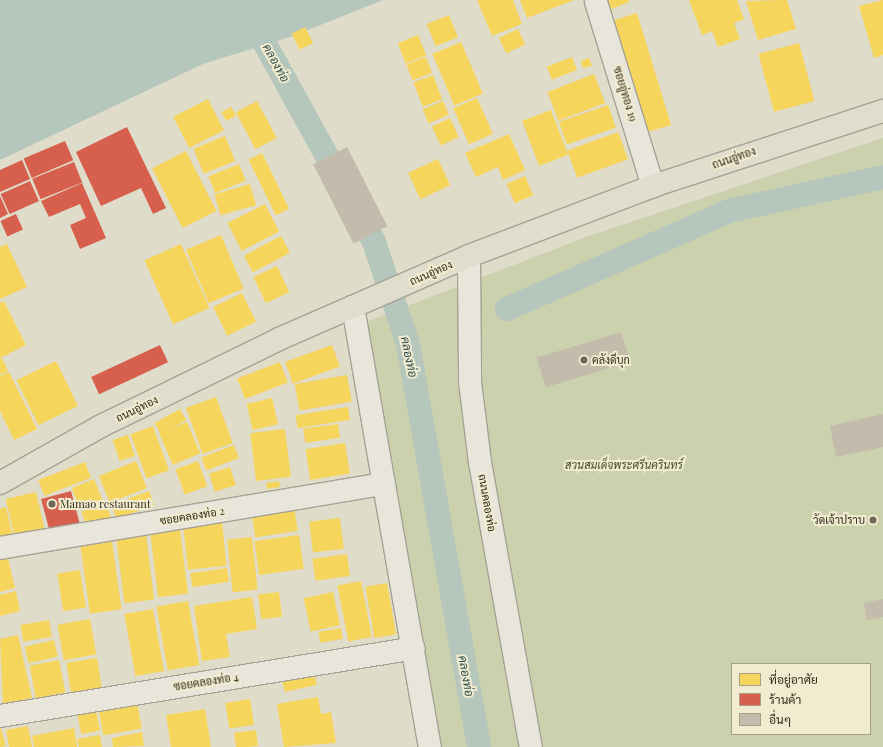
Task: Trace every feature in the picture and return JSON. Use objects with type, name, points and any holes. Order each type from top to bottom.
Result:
[{"type":"main road","name":"ถนนอู่ทอง","points":[[0,483],[101,426],[279,339],[469,256],[653,186],[883,111]]},
{"type":"street","name":"ซอยอู่ทอง 19","points":[[596,2],[653,186]]},
{"type":"street","name":"ถนนคลองท่อ","points":[[469,256],[470,382],[480,462],[531,747]]},
{"type":"street","points":[[360,304],[384,484],[430,747]]},
{"type":"street","name":"ซอยคลองท่อ 2","points":[[0,548],[384,484]]},
{"type":"street","name":"ซอยคลองท่อ 4","points":[[0,716],[413,648]]},
{"type":"green space","name":"สวนสมเด็จพระศรีนครินทร์","points":[[883,138],[883,747],[442,747],[366,322],[586,237]]},
{"type":"shaded area","points":[[0,0],[383,0],[293,36],[203,64],[0,160]]},
{"type":"building: ที่อยู่อาศัย","points":[[477,0],[513,0],[522,24],[492,36]]},
{"type":"building: ที่อยู่อาศัย","points":[[520,0],[574,0],[527,18]]},
{"type":"building: ที่อยู่อาศัย","points":[[596,0],[629,0],[629,2],[601,13]]},
{"type":"building: ที่อยู่อาศัย","points":[[689,0],[737,0],[744,19],[734,23],[740,39],[718,47],[712,31],[702,35]]},
{"type":"building: ที่อยู่อาศัย","points":[[787,0],[796,29],[758,40],[746,1]]},
{"type":"building: ที่อยู่อาศัย","points":[[883,0],[883,55],[874,58],[859,6]]},
{"type":"building: ที่อยู่อาศัย","points":[[637,13],[671,125],[639,135],[604,23]]},
{"type":"building: ที่อยู่อาศัย","points":[[449,15],[458,37],[436,46],[427,24]]},
{"type":"building: ที่อยู่อาศัย","points":[[305,27],[313,43],[300,50],[292,34]]},
{"type":"building: ที่อยู่อาศัย","points":[[518,29],[525,44],[506,53],[499,38]]},
{"type":"building: ที่อยู่อาศัย","points":[[418,35],[426,55],[406,64],[398,43]]},
{"type":"building: ที่อยู่อาศัย","points":[[461,42],[483,94],[454,106],[432,54]]},
{"type":"building: ที่อยู่อาศัย","points":[[799,43],[815,101],[774,112],[758,54]]},
{"type":"building: ที่อยู่อาศัย","points":[[426,57],[432,73],[412,80],[406,65]]},
{"type":"building: ที่อยู่อาศัย","points":[[572,57],[577,70],[552,80],[547,67]]},
{"type":"building: ที่อยู่อาศัย","points":[[589,58],[592,66],[583,68],[581,61]]},
{"type":"building: ที่อยู่อาศัย","points":[[594,74],[605,103],[558,121],[547,92]]},
{"type":"building: ที่อยู่อาศัย","points":[[433,75],[442,99],[423,107],[413,83]]},
{"type":"building: ที่อยู่อาศัย","points":[[477,98],[493,134],[469,144],[453,109]]},
{"type":"building: ที่อยู่อาศัย","points":[[208,99],[224,130],[189,148],[173,117]]},
{"type":"building: ที่อยู่อาศัย","points":[[257,101],[277,138],[256,149],[236,112]]},
{"type":"building: ที่อยู่อาศัย","points":[[443,101],[449,115],[429,123],[423,110]]},
{"type":"building: ที่อยู่อาศัย","points":[[608,105],[616,128],[567,145],[559,122]]},
{"type":"building: ที่อยู่อาศัย","points":[[231,107],[236,116],[226,121],[221,112]]},
{"type":"building: ที่อยู่อาศัย","points":[[551,110],[568,155],[539,166],[522,121]]},
{"type":"building: ที่อยู่อาศัย","points":[[450,118],[459,137],[441,145],[432,126]]},
{"type":"building: ที่อยู่อาศัย","points":[[618,132],[628,159],[577,178],[567,150]]},
{"type":"building: ที่อยู่อาศัย","points":[[509,134],[525,170],[503,180],[498,167],[476,177],[465,153]]},
{"type":"building: ที่อยู่อาศัย","points":[[225,136],[235,161],[204,174],[193,149]]},
{"type":"building: ที่อยู่อาศัย","points":[[186,151],[216,211],[183,228],[152,168]]},
{"type":"building: ที่อยู่อาศัย","points":[[262,153],[289,209],[276,215],[249,160]]},
{"type":"building: ที่อยู่อาศัย","points":[[438,159],[450,185],[420,199],[408,173]]},
{"type":"building: ที่อยู่อาศัย","points":[[239,164],[246,181],[215,193],[208,176]]},
{"type":"building: ที่อยู่อาศัย","points":[[525,176],[533,195],[515,203],[507,184]]},
{"type":"building: ที่อยู่อาศัย","points":[[250,184],[256,205],[220,215],[214,194]]},
{"type":"building: ที่อยู่อาศัย","points":[[265,204],[279,232],[242,251],[228,223]]},
{"type":"building: ที่อยู่อาศัย","points":[[221,235],[244,288],[209,303],[186,250]]},
{"type":"building: ที่อยู่อาศัย","points":[[281,236],[290,253],[253,272],[244,256]]},
{"type":"building: ที่อยู่อาศัย","points":[[7,244],[27,287],[0,299],[0,247]]},
{"type":"building: ที่อยู่อาศัย","points":[[181,244],[209,308],[173,324],[144,260]]},
{"type":"building: ที่อยู่อาศัย","points":[[277,266],[289,292],[266,303],[253,277]]},
{"type":"building: ที่อยู่อาศัย","points":[[242,293],[256,322],[227,336],[213,307]]},
{"type":"building: ที่อยู่อาศัย","points":[[4,301],[26,345],[0,358],[0,303]]},
{"type":"building: ที่อยู่อาศัย","points":[[332,345],[340,367],[293,384],[285,362]]},
{"type":"building: ที่อยู่อาศัย","points":[[2,358],[8,371],[0,375],[0,359]]},
{"type":"building: ที่อยู่อาศัย","points":[[56,361],[78,406],[38,425],[16,380]]},
{"type":"building: ที่อยู่อาศัย","points":[[280,362],[288,383],[245,399],[237,378]]},
{"type":"building: ที่อยู่อาศัย","points":[[9,372],[37,429],[14,440],[0,411],[0,376]]},
{"type":"building: ที่อยู่อาศัย","points":[[347,375],[352,402],[299,411],[295,384]]},
{"type":"building: ที่อยู่อาศัย","points":[[216,397],[233,443],[203,454],[186,408]]},
{"type":"building: ที่อยู่อาศัย","points":[[272,398],[278,424],[253,430],[247,404]]},
{"type":"building: ที่อยู่อาศัย","points":[[348,407],[350,420],[298,428],[296,415]]},
{"type":"building: ที่อยู่อาศัย","points":[[180,409],[186,420],[161,434],[155,423]]},
{"type":"building: ที่อยู่อาศัย","points":[[187,422],[200,453],[173,465],[159,434]]},
{"type":"building: ที่อยู่อาศัย","points":[[338,424],[340,438],[305,443],[303,429]]},
{"type":"building: ที่อยู่อาศัย","points":[[153,426],[169,470],[147,478],[130,434]]},
{"type":"building: ที่อยู่อาศัย","points":[[285,429],[291,477],[256,481],[250,433]]},
{"type":"building: ที่อยู่อาศัย","points":[[128,435],[135,456],[120,461],[113,440]]},
{"type":"building: ที่อยู่อาศัย","points":[[345,443],[350,474],[310,480],[305,449]]},
{"type":"building: ที่อยู่อาศัย","points":[[234,445],[239,458],[206,471],[201,458]]},
{"type":"building: ที่อยู่อาศัย","points":[[136,461],[147,488],[110,503],[99,476]]},
{"type":"building: ที่อยู่อาศัย","points":[[198,461],[207,486],[185,495],[175,469]]},
{"type":"building: ที่อยู่อาศัย","points":[[85,462],[91,478],[44,496],[38,480]]},
{"type":"building: ที่อยู่อาศัย","points":[[230,467],[236,485],[215,492],[209,474]]},
{"type":"building: ที่อยู่อาศัย","points":[[94,479],[103,501],[81,510],[72,488]]},
{"type":"building: ที่อยู่อาศัย","points":[[279,481],[280,487],[267,489],[266,483]]},
{"type":"building: ที่อยู่อาศัย","points":[[149,491],[154,505],[117,519],[111,505]]},
{"type":"building: ที่อยู่อาศัย","points":[[36,492],[46,534],[15,541],[6,499]]},
{"type":"building: ที่อยู่อาศัย","points":[[106,503],[112,520],[87,528],[81,511]]},
{"type":"building: ที่อยู่อาศัย","points":[[6,507],[13,537],[0,540],[0,509]]},
{"type":"building: ที่อยู่อาศัย","points":[[294,507],[298,531],[255,537],[252,514]]},
{"type":"building: ที่อยู่อาศัย","points":[[340,518],[344,549],[313,553],[309,522]]},
{"type":"building: ที่อยู่อาศัย","points":[[222,522],[227,566],[188,570],[183,526]]},
{"type":"building: ที่อยู่อาศัย","points":[[180,529],[188,594],[158,597],[150,533]]},
{"type":"building: ที่อยู่อาศัย","points":[[146,534],[154,600],[124,603],[116,538]]},
{"type":"building: ที่อยู่อาศัย","points":[[299,535],[304,569],[259,575],[254,541]]},
{"type":"building: ที่อยู่อาศัย","points":[[252,537],[258,590],[233,592],[227,540]]},
{"type":"building: ที่อยู่อาศัย","points":[[112,541],[122,609],[90,614],[80,545]]},
{"type":"building: ที่อยู่อาศัย","points":[[7,554],[15,588],[0,592],[0,555]]},
{"type":"building: ที่อยู่อาศัย","points":[[347,554],[350,576],[315,581],[312,559]]},
{"type":"building: ที่อยู่อาศัย","points":[[227,568],[229,582],[192,587],[190,573]]},
{"type":"building: ที่อยู่อาศัย","points":[[80,570],[86,608],[63,611],[57,574]]},
{"type":"building: ที่อยู่อาศัย","points":[[361,581],[372,637],[348,642],[337,586]]},
{"type":"building: ที่อยู่อาศัย","points":[[387,583],[396,634],[374,638],[365,587]]},
{"type":"building: ที่อยู่อาศัย","points":[[16,591],[20,611],[0,616],[0,595]]},
{"type":"building: ที่อยู่อาศัย","points":[[279,592],[282,617],[261,619],[258,595]]},
{"type":"building: ที่อยู่อาศัย","points":[[333,592],[340,625],[311,631],[304,598]]},
{"type":"building: ที่อยู่อาศัย","points":[[252,597],[257,629],[226,634],[230,657],[202,661],[194,606]]},
{"type":"building: ที่อยู่อาศัย","points":[[188,601],[199,665],[168,671],[156,607]]},
{"type":"building: ที่อยู่อาศัย","points":[[153,609],[164,671],[135,676],[124,614]]},
{"type":"building: ที่อยู่อาศัย","points":[[90,619],[96,654],[64,660],[58,625]]},
{"type":"building: ที่อยู่อาศัย","points":[[49,620],[52,637],[23,642],[20,625]]},
{"type":"building: ที่อยู่อาศัย","points":[[341,628],[343,639],[320,643],[318,632]]},
{"type":"building: ที่อยู่อาศัย","points":[[18,635],[32,698],[3,704],[0,639]]},
{"type":"building: ที่อยู่อาศัย","points":[[54,640],[58,657],[29,663],[25,647]]},
{"type":"building: ที่อยู่อาศัย","points":[[97,658],[102,688],[71,692],[66,663]]},
{"type":"building: ที่อยู่อาศัย","points":[[59,660],[65,692],[36,698],[30,666]]},
{"type":"building: ที่อยู่อาศัย","points":[[314,672],[317,685],[285,692],[282,679]]},
{"type":"building: ที่อยู่อาศัย","points":[[318,697],[321,714],[331,712],[336,743],[284,747],[277,704]]},
{"type":"building: ที่อยู่อาศัย","points":[[250,699],[254,725],[229,729],[225,703]]},
{"type":"building: ที่อยู่อาศัย","points":[[137,702],[142,729],[103,735],[99,709]]},
{"type":"building: ที่อยู่อาศัย","points":[[205,709],[211,747],[171,747],[166,715]]},
{"type":"building: ที่อยู่อาศัย","points":[[96,710],[100,731],[81,734],[77,714]]},
{"type":"building: ที่อยู่อาศัย","points":[[0,725],[6,746],[0,747]]},
{"type":"building: ที่อยู่อาศัย","points":[[28,726],[32,747],[9,747],[6,730]]},
{"type":"building: ที่อยู่อาศัย","points":[[74,728],[77,747],[34,747],[32,736]]},
{"type":"building: ที่อยู่อาศัย","points":[[256,730],[258,746],[236,747],[234,733]]},
{"type":"building: ที่อยู่อาศัย","points":[[142,732],[144,746],[113,747],[112,738]]},
{"type":"building: ที่อยู่อาศัย","points":[[100,735],[102,747],[79,747],[77,739]]},
{"type":"building: ร้านค้า","points":[[127,127],[166,208],[153,214],[141,188],[101,206],[76,152]]},
{"type":"building: ร้านค้า","points":[[65,141],[73,160],[32,178],[24,159]]},
{"type":"building: ร้านค้า","points":[[22,160],[30,179],[0,192],[0,170]]},
{"type":"building: ร้านค้า","points":[[74,162],[82,182],[41,199],[32,179]]},
{"type":"building: ร้านค้า","points":[[30,181],[39,201],[10,214],[1,194]]},
{"type":"building: ร้านค้า","points":[[82,183],[106,238],[80,249],[70,225],[86,218],[80,204],[49,217],[41,201]]},
{"type":"building: ร้านค้า","points":[[0,196],[8,214],[0,218]]},
{"type":"building: ร้านค้า","points":[[16,214],[23,230],[7,236],[0,221]]},
{"type":"building: ร้านค้า","points":[[160,345],[168,362],[99,394],[91,377]]},
{"type":"building: ร้านค้า","points":[[71,491],[80,525],[50,533],[41,499]]},
{"type":"building: อื่นๆ","points":[[347,147],[387,226],[354,244],[313,164]]},
{"type":"building: อื่นๆ","name":"คลังดีบุก","points":[[621,332],[630,362],[546,387],[537,358]]},
{"type":"building: อื่นๆ","points":[[883,414],[883,447],[836,457],[830,426]]},
{"type":"building: อื่นๆ","points":[[883,599],[883,617],[867,620],[864,603]]},
{"type":"waterway","name":"คลองท่อ","points":[[241,0],[374,242],[408,344],[479,747]]},
{"type":"waterway","points":[[507,309],[729,211],[883,177]]},
{"type":"place","name":"คลังดีบุก","points":[[584,360]]},
{"type":"place","name":"Mamao restaurant","points":[[52,504]]},
{"type":"place","name":"วัดเจ้าปราบ","points":[[873,520]]}]
